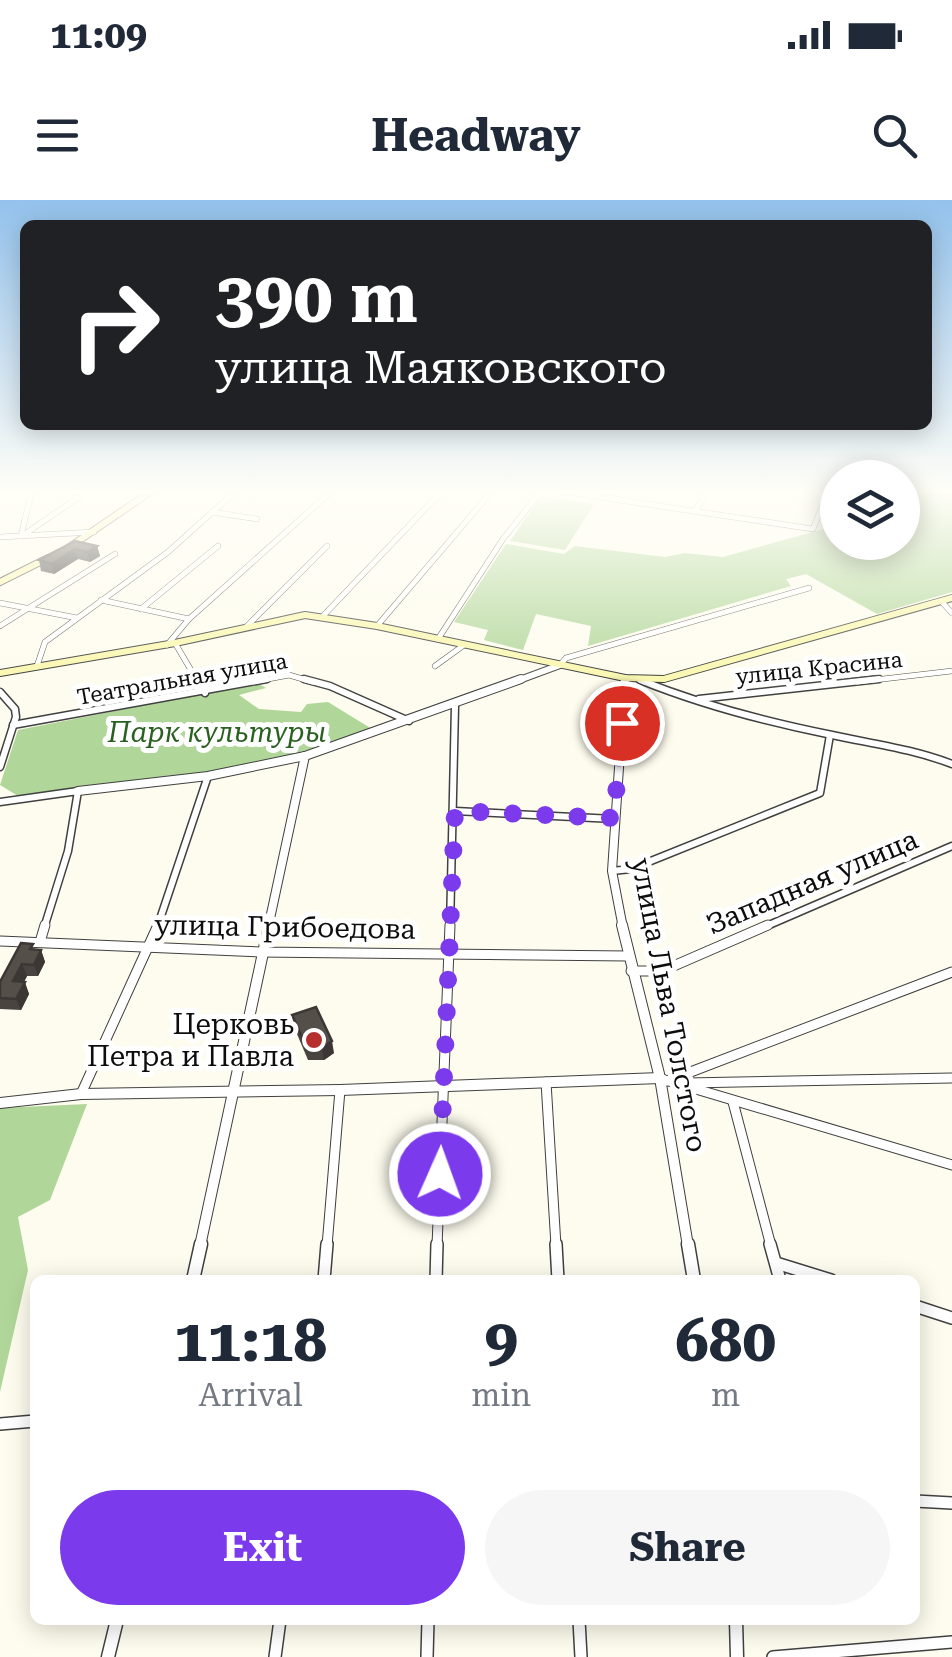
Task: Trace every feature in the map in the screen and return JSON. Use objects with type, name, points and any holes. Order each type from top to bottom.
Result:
[{"type":"main road","points":[[0,582],[45,558]]},
{"type":"main road","points":[[0,673],[171,644],[296,616],[323,616],[640,680],[704,669],[952,598]]},
{"type":"street","points":[[0,626],[108,558]]},
{"type":"street","points":[[36,666],[44,642],[160,558]]},
{"type":"street","points":[[141,609],[203,558]]},
{"type":"street","points":[[206,693],[171,644],[189,620],[258,558]]},
{"type":"street","points":[[246,626],[316,558]]},
{"type":"street","points":[[323,616],[378,558]]},
{"type":"street","points":[[377,626],[435,558]]},
{"type":"street","points":[[438,639],[490,558]]},
{"type":"street","points":[[0,802],[208,776],[305,756],[454,706],[560,665],[566,658],[809,588]]},
{"type":"street","points":[[101,600],[189,620]]},
{"type":"street","points":[[941,601],[952,613]]},
{"type":"street","points":[[0,604],[77,618]]},
{"type":"street","points":[[434,666],[464,645]]},
{"type":"street","name":"улица Красина","points":[[690,700],[952,671]]},
{"type":"street","name":"Театральная улица","points":[[14,725],[298,676],[409,721]]},
{"type":"street","name":"улица Льва Толстого","points":[[625,678],[612,871],[631,971],[664,1079],[693,1275]]},
{"type":"street","points":[[640,680],[690,700],[830,736],[915,750],[951,766]]},
{"type":"street","points":[[0,692],[14,709],[14,725],[0,767]]},
{"type":"street","points":[[436,1275],[455,811],[454,706]]},
{"type":"street","points":[[612,871],[632,868],[820,793],[830,736]]},
{"type":"street","points":[[194,1275],[260,952],[305,756]]},
{"type":"street","points":[[82,1094],[150,948],[208,776]]},
{"type":"street","points":[[40,942],[68,851],[78,792]]},
{"type":"street","points":[[455,811],[614,818]]},
{"type":"street","name":"Западная улица","points":[[631,971],[662,971],[952,846]]},
{"type":"street","name":"улица Грибоедова","points":[[0,942],[260,952],[628,956]]},
{"type":"street","points":[[664,1079],[952,972]]},
{"type":"street","points":[[0,1102],[82,1094],[340,1090],[444,1084],[664,1079],[704,1084],[952,1078]]},
{"type":"street","points":[[664,1079],[952,1165]]},
{"type":"street","points":[[546,1082],[558,1275]]},
{"type":"street","points":[[324,1275],[340,1090]]},
{"type":"street","points":[[733,1102],[779,1275]]},
{"type":"street","points":[[776,1263],[814,1275]]},
{"type":"street","points":[[920,1308],[952,1318]]},
{"type":"street","points":[[0,1424],[30,1421]]},
{"type":"street","points":[[920,1501],[952,1503]]},
{"type":"street","points":[[108,1657],[115,1625]]},
{"type":"street","points":[[275,1657],[279,1625]]},
{"type":"street","points":[[427,1657],[428,1625]]},
{"type":"street","points":[[579,1625],[581,1657]]},
{"type":"street","points":[[736,1625],[738,1657]]},
{"type":"street","points":[[774,1657],[885,1654],[952,1642]]},
{"type":"green space","points":[[497,558],[952,558],[952,592],[877,614],[806,574],[786,579],[791,586],[588,646],[591,626],[536,614],[523,650],[484,640],[488,630],[454,622]]},
{"type":"green space","name":"Парк культуры","points":[[257,683],[266,688],[239,695],[259,709],[301,712],[307,704],[328,702],[372,729],[286,756],[198,773],[18,796],[0,785],[18,730]]},
{"type":"green space","points":[[87,1104],[50,1200],[18,1217],[28,1270],[0,1392],[0,1108]]},
{"type":"building","points":[[43,558],[61,558],[52,564],[39,560]]},
{"type":"building","points":[[21,943],[33,944],[30,949],[41,950],[34,965],[22,964],[13,981],[25,982],[16,999],[0,998],[0,982]]},
{"type":"building","name":"Церковь Петра и Павла","points":[[316,1007],[332,1041],[322,1048],[307,1048],[292,1015]]},
{"type":"place","name":"Церковь Петра и Павла","points":[[314,1040]]},
{"type":"route","points":[[440,1174],[455,811],[614,818],[622,723]]}]
